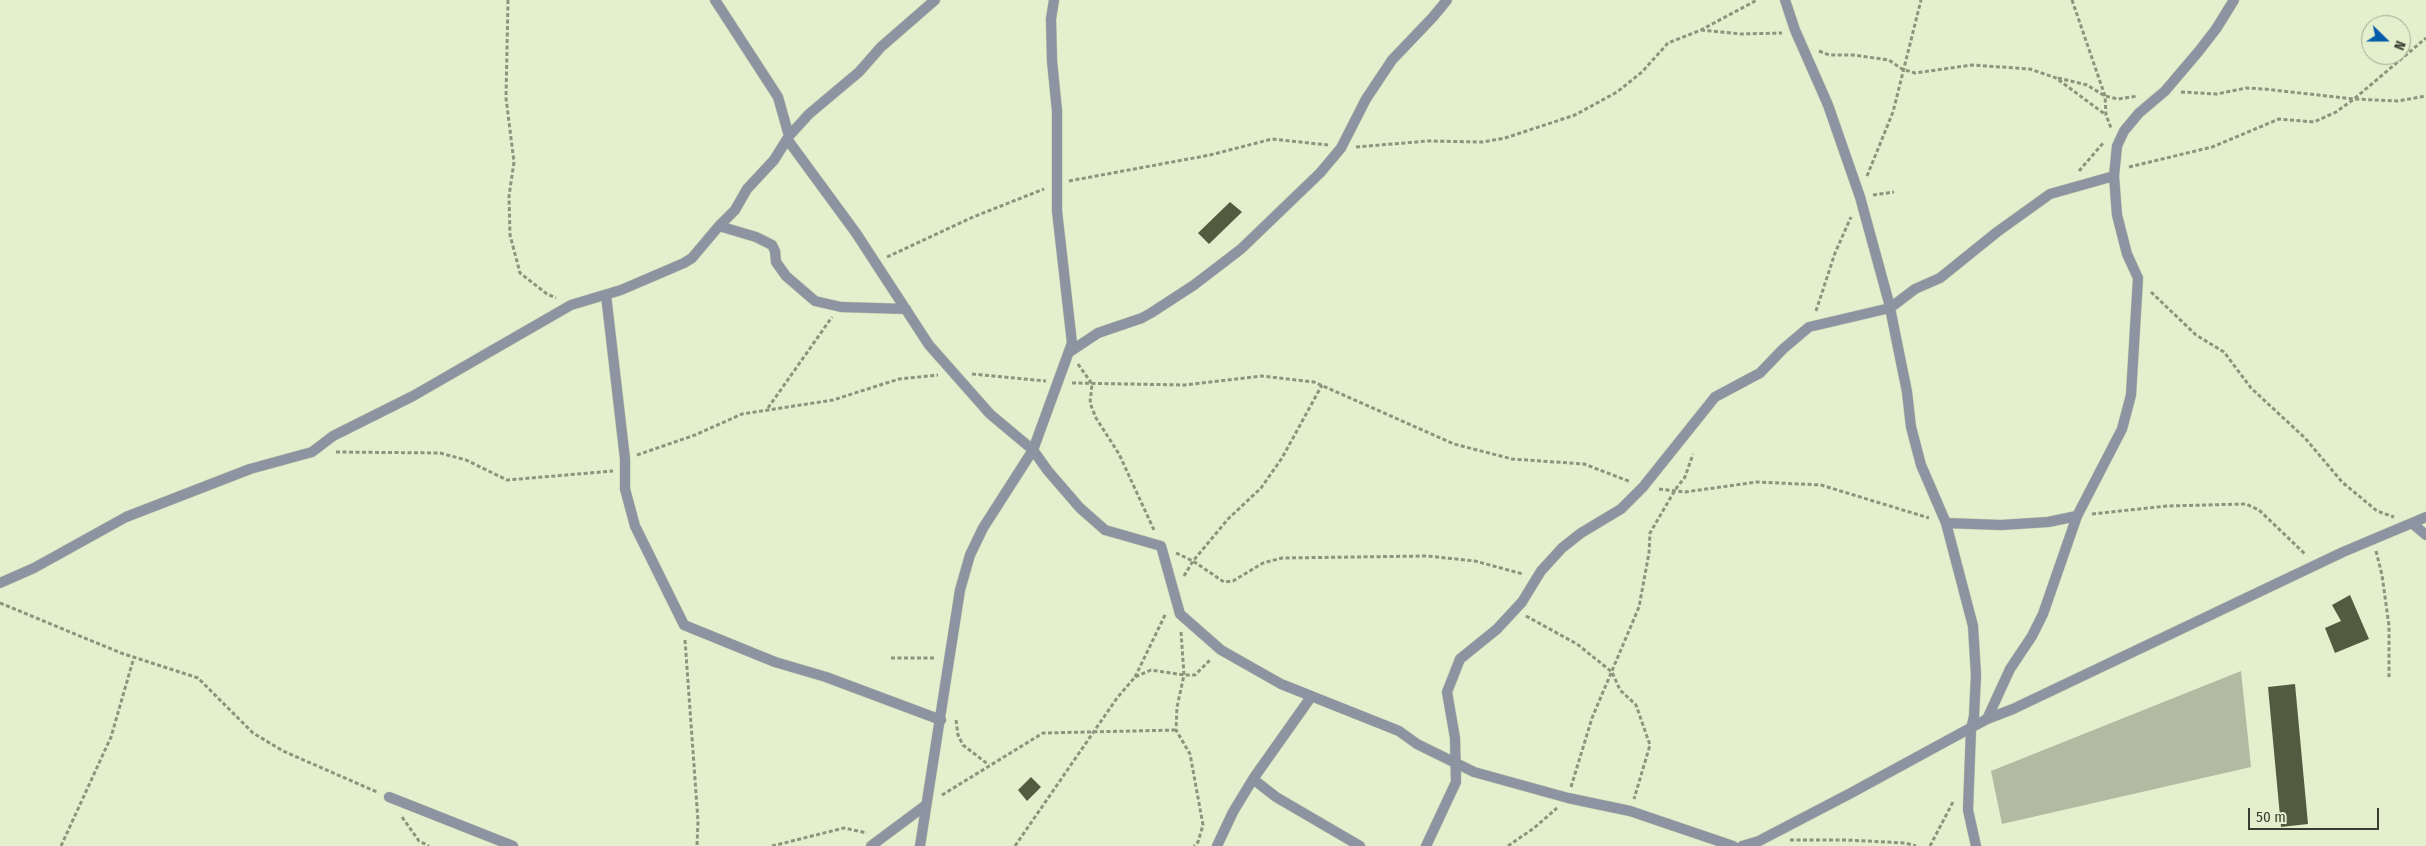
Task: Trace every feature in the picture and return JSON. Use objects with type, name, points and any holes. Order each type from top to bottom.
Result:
[{"type":"street","points":[[715,0],[778,98],[788,138],[875,262],[929,345],[990,414],[1033,450],[1048,471],[1080,508],[1104,530],[1161,546],[1180,614],[1221,650],[1281,684],[1399,731],[1417,744],[1474,772],[1568,798],[1630,811],[1733,846]]},
{"type":"street","points":[[0,583],[34,568],[126,517],[250,469],[312,452],[333,436],[413,396],[571,305],[606,295],[684,263],[692,258],[735,210],[747,189],[774,160],[788,138],[809,114],[859,72],[881,47],[935,0]]},
{"type":"street","points":[[920,846],[960,590],[970,555],[984,528],[1033,450],[1069,354],[1072,334],[1061,257],[1057,184],[1057,111],[1052,61],[1051,19],[1054,0]]},
{"type":"street","points":[[1069,354],[1098,333],[1142,318],[1194,285],[1241,249],[1320,172],[1341,148],[1366,99],[1392,60],[1434,17],[1446,0]]},
{"type":"street","points":[[1785,0],[1800,42],[1828,105],[1860,197],[1890,308],[1907,392],[1911,427],[1921,465],[1946,523],[1973,626],[1976,676],[1974,716],[1971,728],[1968,810],[1976,846]]},
{"type":"street","points":[[1988,719],[2010,669],[2032,636],[2043,614],[2077,516],[2122,429],[2131,395],[2138,278],[2127,254],[2117,215],[2114,176],[2118,146],[2124,130],[2138,113],[2165,90],[2216,29],[2234,0]]},
{"type":"street","points":[[1426,846],[1456,782],[1455,738],[1447,701],[1449,681],[1454,669],[1466,652],[1497,629],[1522,602],[1536,578],[1562,548],[1581,533],[1621,509],[1643,487],[1715,397],[1760,373],[1783,349],[1809,327],[1890,308],[1915,289],[1940,278],[1997,232],[2050,194],[2114,176]]},
{"type":"street","points":[[719,226],[756,237],[772,246],[775,251],[776,262],[786,276],[815,301],[841,307],[906,309]]},
{"type":"street","points":[[606,295],[625,464],[625,489],[635,526],[684,625],[783,665],[826,677],[941,720]]},
{"type":"street","points":[[1946,523],[2001,525],[2048,522],[2077,516]]},
{"type":"street","points":[[1742,846],[1759,840],[1851,793],[1988,719],[2316,564],[2426,517]]},
{"type":"street","points":[[2413,524],[2426,535]]},
{"type":"street","points":[[1217,846],[1233,812],[1253,779],[1277,742],[1311,697]]},
{"type":"street","points":[[1253,779],[1276,797],[1360,846]]},
{"type":"street","points":[[388,798],[513,846]]},
{"type":"street","points":[[871,846],[926,805]]},
{"type":"path","points":[[508,0],[506,98],[514,162],[509,196],[510,235],[520,273],[547,294],[571,305]]},
{"type":"path","points":[[875,262],[973,216],[1057,184],[1210,155],[1272,139],[1318,143],[1341,148],[1428,141],[1482,142],[1522,133],[1575,115],[1617,92],[1642,72],[1668,43],[1701,30],[1757,0]]},
{"type":"path","points":[[1809,327],[1835,253],[1860,197],[1893,112],[1902,69],[1921,0]]},
{"type":"path","points":[[2072,0],[2105,96],[2106,115],[2113,133]]},
{"type":"path","points":[[1701,30],[1741,34],[1782,33],[1829,55],[1853,55],[1889,60],[1902,69],[1915,73],[1930,73],[1972,65],[1997,65],[2030,69],[2056,78],[2087,85],[2105,96],[2118,99],[2165,90],[2217,94],[2246,88],[2354,99],[2398,101],[2426,96]]},
{"type":"path","points":[[2114,176],[2121,169],[2212,147],[2279,119],[2314,122],[2336,112],[2354,99],[2426,38]]},
{"type":"path","points":[[2056,78],[2106,115]]},
{"type":"path","points":[[2073,176],[2113,133],[2124,130]]},
{"type":"path","points":[[1860,197],[1894,192]]},
{"type":"path","points":[[2138,278],[2163,305],[2196,335],[2224,352],[2251,388],[2305,438],[2342,482],[2377,511],[2413,524]]},
{"type":"path","points":[[767,408],[796,365],[841,307]]},
{"type":"path","points":[[1069,354],[1074,358],[1092,384],[1090,403],[1096,418],[1119,454],[1161,546],[1193,561],[1224,582],[1233,581],[1263,563],[1282,558],[1427,556],[1475,561],[1536,578]]},
{"type":"path","points":[[312,452],[440,453],[466,460],[507,480],[625,464],[742,414],[767,408],[833,400],[899,379],[954,373],[1092,384],[1185,385],[1261,376],[1314,382],[1454,444],[1512,459],[1584,464],[1643,487],[1685,492],[1758,482],[1821,485],[1946,523]]},
{"type":"path","points":[[1015,846],[1117,698],[1135,677],[1173,594],[1193,561],[1228,519],[1261,488],[1282,458],[1322,385]]},
{"type":"path","points":[[1508,846],[1534,828],[1568,798],[1592,718],[1639,607],[1649,553],[1650,533],[1675,490],[1686,477],[1693,454]]},
{"type":"path","points":[[2077,516],[2168,506],[2246,504],[2259,510],[2316,564]]},
{"type":"path","points":[[2373,541],[2382,576],[2389,626],[2389,677]]},
{"type":"path","points":[[0,603],[74,635],[198,678],[253,733],[283,751],[388,798],[418,841],[429,846]]},
{"type":"path","points":[[1514,610],[1577,644],[1612,672],[1620,690],[1636,705],[1650,745],[1630,811]]},
{"type":"path","points":[[1180,614],[1184,675],[1177,707],[1176,730],[1190,754],[1202,825],[1198,842],[1194,846]]},
{"type":"path","points":[[684,625],[692,713],[698,821],[697,846]]},
{"type":"path","points":[[1135,677],[1151,670],[1195,675],[1221,650]]},
{"type":"path","points":[[61,846],[111,737],[134,657]]},
{"type":"path","points":[[891,658],[949,658]]},
{"type":"path","points":[[955,716],[958,735],[963,745],[989,764]]},
{"type":"path","points":[[926,805],[989,764],[1043,733],[1176,730]]},
{"type":"path","points":[[1930,846],[1955,797]]},
{"type":"path","points":[[772,846],[844,828],[883,836]]},
{"type":"path","points":[[1788,840],[1846,840],[1905,843],[1916,846]]},
{"type":"green space","points":[[2241,671],[2251,767],[2002,824],[1991,771]]},
{"type":"building","points":[[1230,202],[1242,212],[1209,244],[1198,233]]},
{"type":"building","points":[[2350,595],[2369,639],[2335,653],[2325,628],[2341,621],[2332,605]]},
{"type":"building","points":[[2295,684],[2308,824],[2281,827],[2268,687]]},
{"type":"building","points":[[1031,777],[1041,787],[1027,801],[1018,790]]}]
